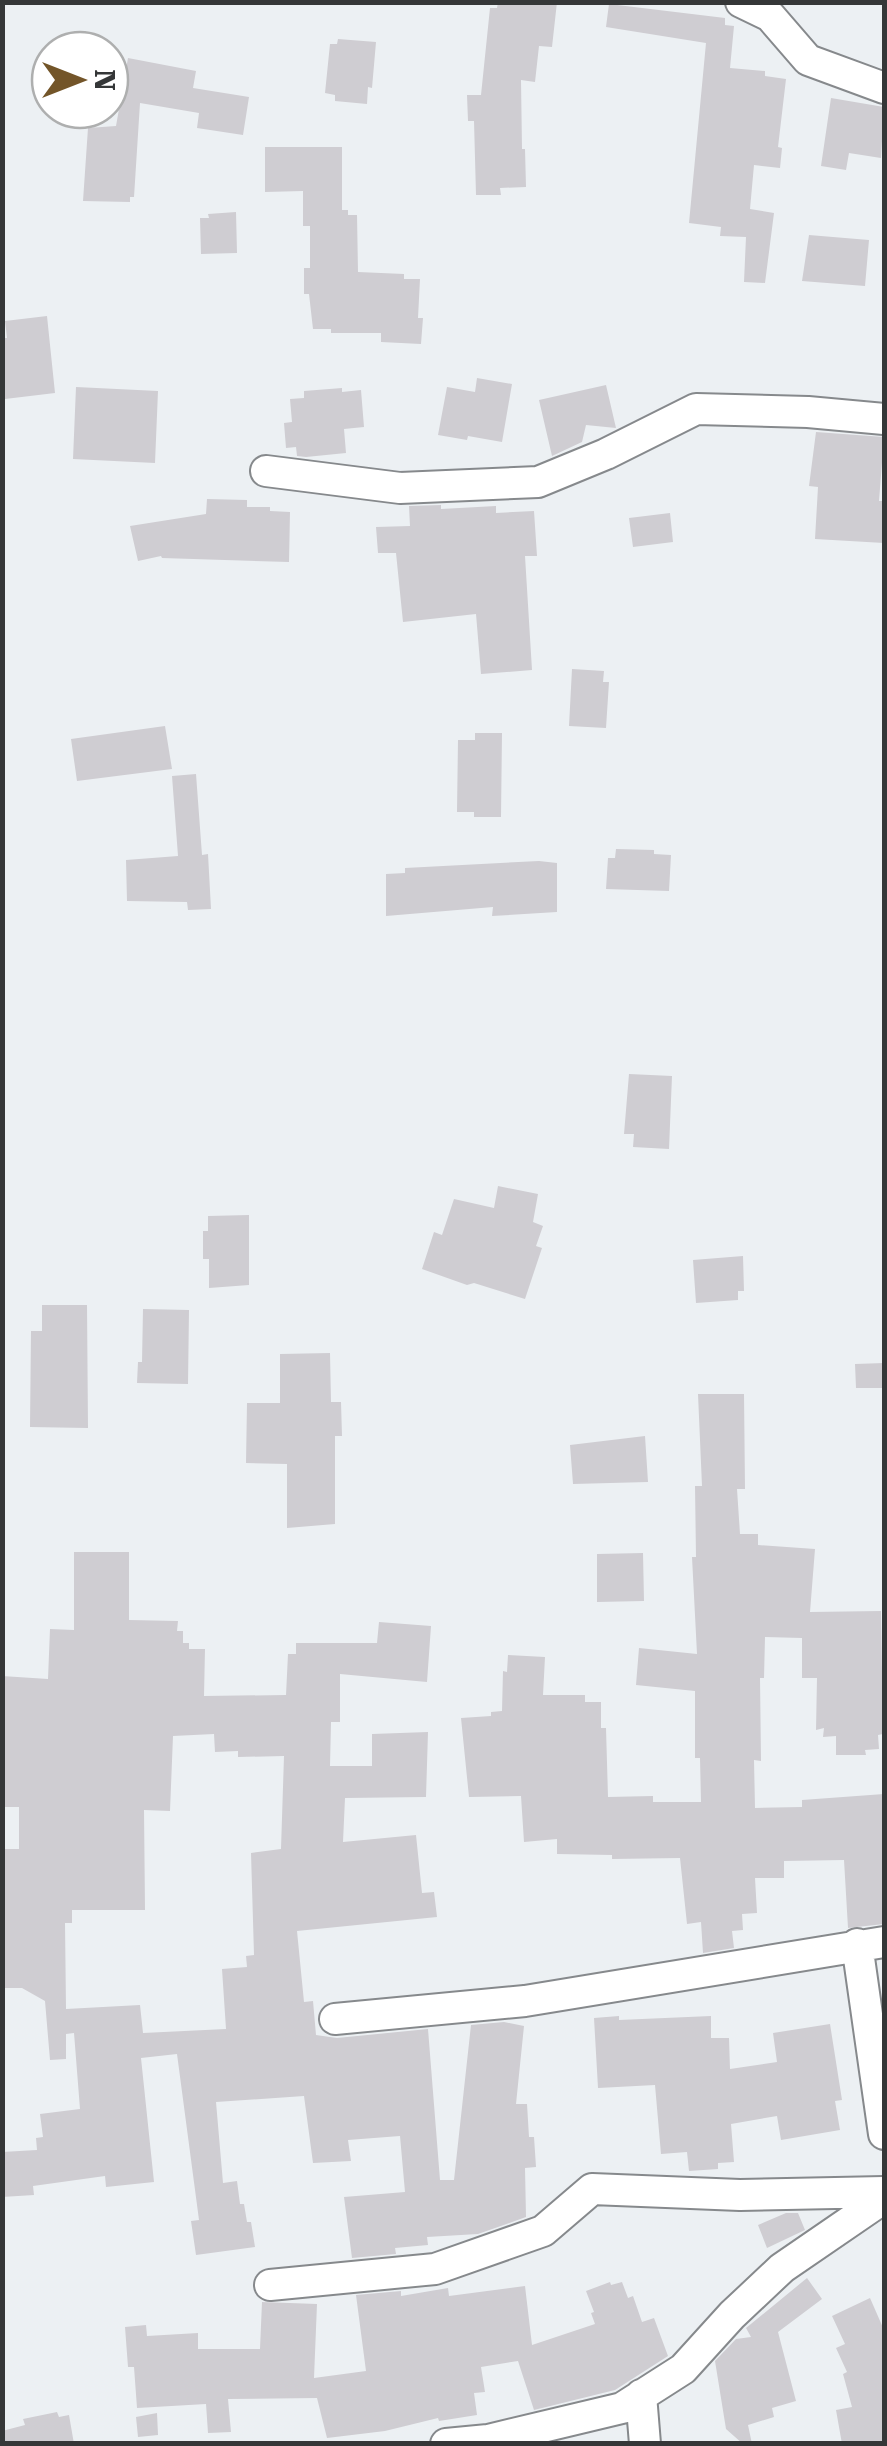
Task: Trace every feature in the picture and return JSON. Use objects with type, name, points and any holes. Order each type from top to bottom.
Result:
[{"type":"street","points":[[741,2],[770,16],[808,60],[884,88]]},
{"type":"street","points":[[266,471],[400,488],[538,482],[606,454],[696,408],[884,419]]},
{"type":"street","points":[[335,2019],[525,2001],[871,1943],[884,2134]]},
{"type":"street","points":[[270,2285],[435,2269],[544,2231],[592,2189],[884,2195]]},
{"type":"street","points":[[446,2444],[488,2440],[622,2408],[683,2369],[782,2268],[884,2195]]},
{"type":"street","points":[[641,2396],[645,2444]]},
{"type":"building","points":[[498,2],[557,2],[552,47],[539,46],[535,82],[521,80],[526,187],[500,188],[501,195],[476,195],[474,121],[468,121],[467,95],[481,95],[490,8],[497,8]]},
{"type":"building","points":[[609,4],[725,18],[725,25],[734,26],[730,68],[765,71],[765,76],[786,79],[778,147],[782,148],[780,168],[754,165],[750,209],[774,213],[765,283],[744,282],[746,237],[720,236],[721,227],[689,223],[706,43],[606,27]]},
{"type":"building","points":[[338,39],[376,42],[367,104],[335,101],[335,95],[325,93],[330,44],[337,44]]},
{"type":"building","points":[[130,58],[196,71],[193,88],[249,97],[243,135],[197,128],[199,113],[140,103],[134,197],[130,197],[130,202],[83,201],[88,130],[130,130]]},
{"type":"building","points":[[831,98],[884,107],[881,158],[849,153],[846,170],[821,166]]},
{"type":"building","points":[[265,147],[342,147],[342,210],[357,215],[358,272],[404,274],[404,279],[420,279],[421,344],[381,342],[381,333],[313,329],[309,294],[304,294],[304,268],[310,268],[310,226],[303,226],[303,191],[265,192]]},
{"type":"building","points":[[236,212],[237,253],[201,254],[200,218]]},
{"type":"building","points":[[809,235],[869,240],[865,286],[802,281]]},
{"type":"building","points":[[47,316],[55,393],[5,399],[5,321]]},
{"type":"building","points":[[477,378],[512,384],[502,442],[438,435],[447,387],[475,392]]},
{"type":"building","points":[[606,385],[616,428],[586,425],[582,442],[552,456],[539,400]]},
{"type":"building","points":[[76,387],[158,391],[155,463],[73,459]]},
{"type":"building","points":[[342,388],[342,392],[361,390],[364,427],[344,429],[346,453],[306,457],[297,456],[296,447],[286,448],[284,423],[292,422],[290,399],[304,398],[304,391]]},
{"type":"building","points":[[816,432],[884,437],[879,501],[884,501],[884,543],[815,539],[818,487],[809,486]]},
{"type":"building","points":[[207,499],[247,500],[247,507],[290,512],[289,562],[161,556],[138,561],[130,526],[206,514]]},
{"type":"building","points":[[441,505],[441,509],[496,506],[496,513],[534,511],[537,556],[525,556],[532,670],[481,674],[476,614],[403,622],[396,553],[378,553],[376,527],[410,526],[409,506]]},
{"type":"building","points":[[670,513],[673,542],[633,547],[629,518]]},
{"type":"building","points":[[572,669],[604,671],[603,682],[609,682],[606,728],[569,726]]},
{"type":"building","points":[[165,726],[172,769],[77,781],[71,739]]},
{"type":"building","points":[[475,733],[502,733],[501,817],[474,817],[474,812],[457,812],[458,740],[475,740]]},
{"type":"building","points":[[196,774],[202,855],[208,854],[211,909],[188,910],[187,902],[127,901],[126,860],[178,856],[172,776]]},
{"type":"building","points":[[616,849],[654,850],[654,854],[671,855],[669,891],[606,889],[608,858],[615,858]]},
{"type":"building","points":[[557,863],[557,912],[492,916],[493,907],[386,916],[386,874],[405,873],[405,868]]},
{"type":"building","points":[[629,1074],[672,1076],[669,1149],[633,1147],[634,1134],[624,1134]]},
{"type":"building","points":[[498,1186],[538,1194],[533,1222],[543,1226],[536,1246],[542,1248],[525,1299],[422,1269],[434,1232],[442,1235],[454,1199],[494,1208]]},
{"type":"building","points":[[249,1215],[249,1285],[209,1288],[209,1259],[203,1259],[203,1231],[208,1231],[208,1216]]},
{"type":"building","points":[[743,1256],[744,1291],[738,1291],[738,1300],[696,1303],[693,1260]]},
{"type":"building","points":[[42,1305],[87,1305],[88,1428],[30,1427],[31,1331],[42,1331]]},
{"type":"building","points":[[143,1309],[189,1310],[188,1384],[137,1383],[138,1362],[142,1362]]},
{"type":"building","points":[[330,1353],[331,1402],[341,1402],[342,1436],[335,1436],[335,1524],[287,1528],[287,1464],[246,1463],[247,1403],[280,1403],[280,1354]]},
{"type":"building","points":[[884,1363],[884,1388],[856,1388],[855,1364]]},
{"type":"building","points":[[698,1394],[744,1394],[745,1489],[737,1489],[740,1534],[758,1534],[758,1545],[815,1549],[810,1612],[881,1611],[883,1734],[878,1735],[879,1749],[865,1750],[866,1755],[836,1755],[836,1736],[823,1737],[824,1728],[816,1730],[817,1678],[802,1678],[802,1638],[765,1637],[764,1678],[760,1678],[761,1761],[754,1760],[755,1808],[802,1807],[802,1800],[884,1794],[884,1924],[848,1928],[844,1860],[784,1861],[784,1878],[755,1878],[757,1913],[742,1914],[743,1930],[732,1931],[734,1948],[703,1953],[701,1922],[687,1924],[680,1858],[612,1859],[612,1855],[557,1854],[557,1839],[524,1842],[521,1796],[469,1797],[461,1718],[491,1716],[491,1712],[502,1711],[503,1671],[507,1672],[508,1655],[545,1657],[543,1695],[585,1695],[585,1702],[601,1702],[601,1728],[606,1728],[608,1797],[653,1796],[653,1802],[701,1802],[700,1758],[695,1758],[695,1691],[636,1685],[639,1648],[697,1654],[692,1557],[696,1557],[695,1486],[702,1486]]},
{"type":"building","points":[[645,1436],[648,1482],[573,1484],[570,1445]]},
{"type":"building","points":[[74,1552],[129,1552],[129,1620],[178,1621],[177,1631],[183,1631],[183,1643],[189,1643],[189,1649],[205,1649],[204,1696],[286,1695],[288,1654],[296,1654],[296,1643],[377,1643],[379,1622],[431,1626],[427,1682],[340,1674],[340,1722],[331,1722],[330,1766],[372,1766],[372,1734],[428,1732],[426,1797],[345,1798],[343,1842],[416,1835],[422,1893],[434,1892],[437,1917],[297,1931],[304,2002],[313,2001],[316,2035],[337,2038],[428,2029],[440,2180],[454,2180],[471,2025],[504,2022],[524,2026],[516,2104],[527,2104],[536,2167],[525,2168],[526,2217],[478,2234],[427,2237],[428,2245],[395,2248],[396,2254],[352,2258],[344,2197],[405,2192],[400,2136],[348,2140],[351,2161],[313,2163],[304,2096],[216,2102],[223,2183],[237,2181],[240,2204],[244,2204],[247,2222],[251,2222],[255,2247],[196,2255],[191,2221],[199,2220],[177,2054],[141,2058],[154,2182],[106,2187],[105,2176],[33,2186],[34,2195],[2,2197],[2,2152],[37,2150],[36,2138],[43,2137],[40,2114],[80,2109],[74,2033],[66,2034],[66,2059],[50,2060],[45,2001],[22,1988],[2,1988],[2,1849],[19,1849],[19,1807],[2,1807],[2,1676],[48,1679],[50,1629],[74,1630]],"holes":[[[214,1734],[215,1752],[238,1751],[238,1757],[284,1756],[281,1849],[251,1853],[254,1955],[246,1956],[247,1967],[222,1969],[226,2029],[143,2033],[140,2005],[66,2009],[65,1923],[72,1923],[72,1910],[145,1910],[144,1810],[170,1811],[173,1736]]]},
{"type":"building","points":[[643,1553],[644,1601],[597,1602],[597,1554]]},
{"type":"building","points":[[619,2016],[619,2020],[711,2016],[711,2038],[729,2038],[730,2069],[777,2062],[773,2033],[830,2024],[842,2100],[835,2101],[840,2130],[781,2140],[777,2116],[731,2124],[734,2162],[718,2163],[718,2169],[689,2171],[687,2152],[661,2154],[655,2085],[598,2088],[594,2018]]},
{"type":"building","points":[[786,2213],[798,2213],[805,2230],[767,2248],[758,2225]]},
{"type":"building","points":[[807,2278],[822,2299],[778,2332],[796,2401],[772,2408],[774,2417],[748,2425],[752,2444],[743,2444],[726,2429],[715,2361],[736,2339],[751,2337],[746,2328]]},
{"type":"building","points":[[622,2282],[628,2298],[633,2296],[642,2322],[654,2318],[668,2356],[615,2390],[534,2410],[518,2361],[481,2367],[485,2392],[474,2393],[477,2415],[327,2438],[317,2398],[228,2399],[231,2432],[208,2433],[206,2404],[137,2408],[134,2367],[128,2367],[125,2327],[146,2325],[147,2336],[198,2333],[198,2349],[260,2349],[262,2302],[317,2304],[314,2378],[366,2371],[356,2295],[401,2291],[401,2296],[448,2288],[449,2296],[525,2286],[532,2345],[595,2324],[586,2291]]},
{"type":"building","points":[[870,2298],[884,2330],[884,2444],[842,2444],[836,2410],[852,2407],[843,2374],[847,2372],[836,2348],[845,2344],[832,2316]]},
{"type":"building","points":[[57,2412],[59,2417],[69,2415],[74,2444],[2,2444],[2,2431],[25,2425],[23,2419]]},
{"type":"building","points":[[157,2413],[158,2435],[138,2437],[136,2417]]}]
